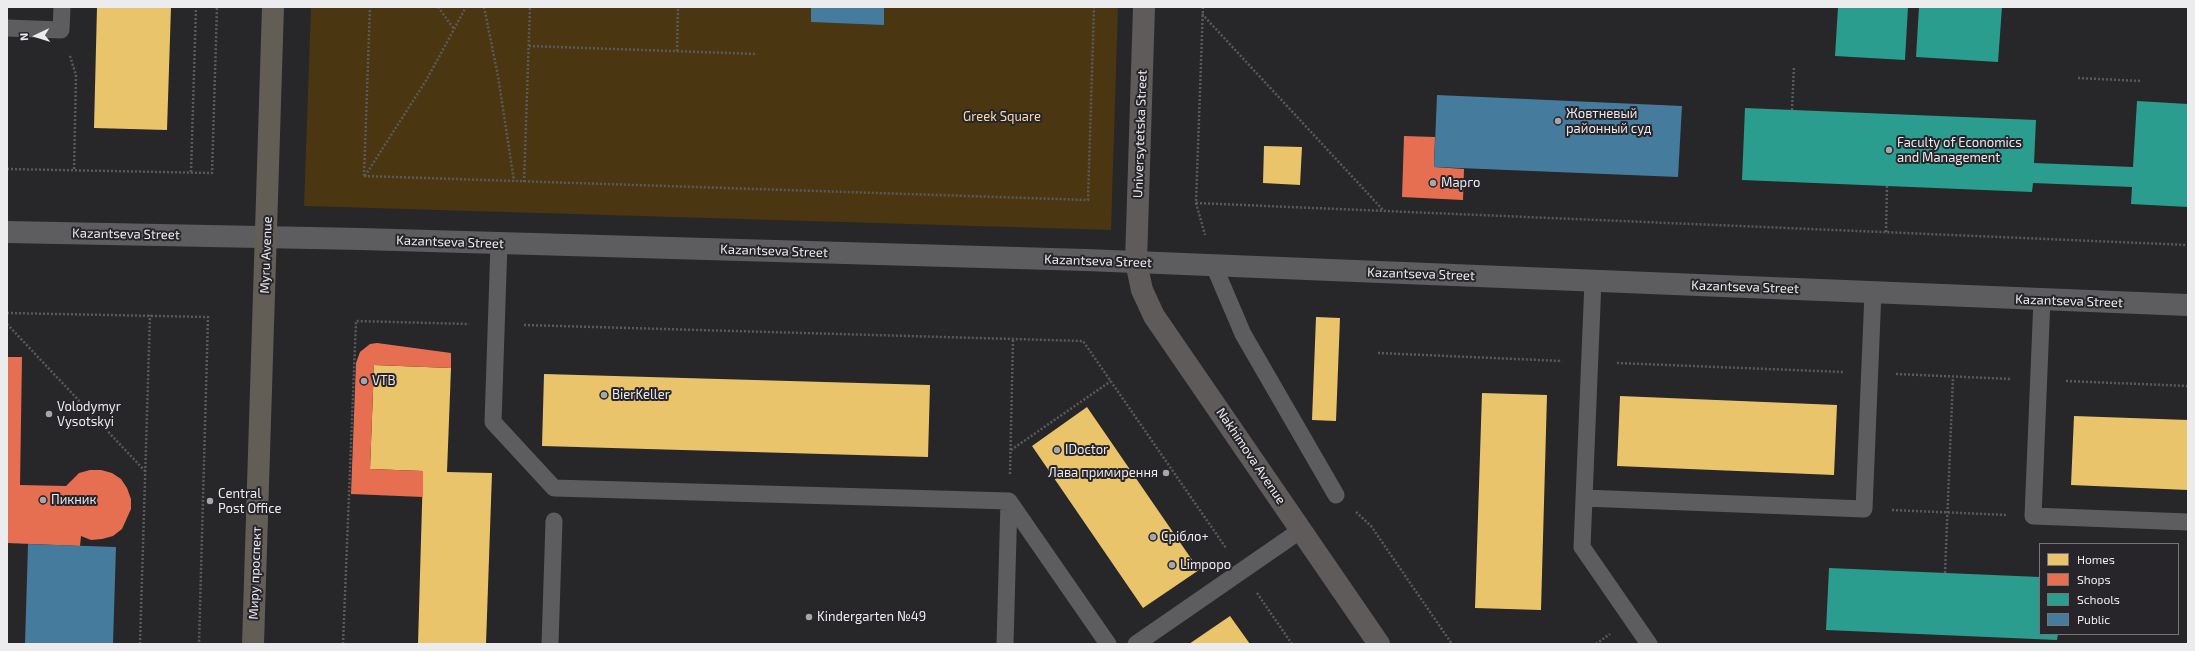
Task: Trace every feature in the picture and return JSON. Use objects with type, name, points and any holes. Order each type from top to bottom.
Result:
[{"type":"highway","name":"Myru Avenue","points":[[253,644],[267,237],[273,7]]},
{"type":"main road","name":"Universytetska Street","points":[[1136,262],[1144,7]]},
{"type":"main road","name":"Nakhimova Avenue","points":[[1136,262],[1142,290],[1154,316],[1379,644]]},
{"type":"street","name":"Kazantseva Street","points":[[7,232],[499,243],[1136,262],[2188,306]]},
{"type":"lane","points":[[7,28],[61,30],[62,7]]},
{"type":"lane","points":[[499,243],[493,422],[554,488],[1009,501]]},
{"type":"lane","points":[[1214,266],[1243,334],[1336,495]]},
{"type":"lane","points":[[1593,281],[1582,547],[1648,644]]},
{"type":"lane","points":[[1584,498],[1864,509],[1873,292]]},
{"type":"lane","points":[[2042,299],[2033,516],[2188,522]]},
{"type":"lane","points":[[1005,644],[1009,501]]},
{"type":"lane","points":[[1009,501],[1108,644]]},
{"type":"lane","points":[[550,644],[554,521]]},
{"type":"lane","points":[[1136,644],[1301,530]]},
{"type":"path","points":[[191,172],[196,7]]},
{"type":"path","points":[[7,169],[212,172],[217,7]]},
{"type":"path","points":[[364,176],[370,7]]},
{"type":"path","points":[[438,7],[455,29]]},
{"type":"path","points":[[364,176],[427,80],[466,7]]},
{"type":"path","points":[[484,7],[498,76],[514,181]]},
{"type":"path","points":[[524,182],[530,7]]},
{"type":"path","points":[[677,51],[678,7]]},
{"type":"path","points":[[364,176],[1088,200],[1094,7]]},
{"type":"path","points":[[1203,7],[1196,204],[2188,245]]},
{"type":"path","points":[[1202,14],[1384,211]]},
{"type":"path","points":[[529,46],[758,54]]},
{"type":"path","points":[[1792,110],[1794,66]]},
{"type":"path","points":[[74,170],[76,75]]},
{"type":"path","points":[[2078,78],[2141,81]]},
{"type":"path","points":[[1886,232],[1887,186]]},
{"type":"path","points":[[7,313],[208,317],[199,644]]},
{"type":"path","points":[[140,644],[150,315]]},
{"type":"path","points":[[343,644],[356,321],[1083,341],[1292,644]]},
{"type":"path","points":[[7,324],[145,471]]},
{"type":"path","points":[[1009,501],[1013,339]]},
{"type":"path","points":[[1378,353],[2188,386]]},
{"type":"path","points":[[1945,573],[1953,377]]},
{"type":"path","points":[[1011,450],[1111,381]]},
{"type":"path","points":[[1336,495],[1371,526],[1452,644]]},
{"type":"path","points":[[1864,509],[2033,516]]},
{"type":"green space","name":"Greek Square","points":[[311,7],[1118,7],[1111,230],[304,206]]},
{"type":"building: Homes","points":[[97,7],[171,7],[167,130],[94,128]]},
{"type":"building: Homes","points":[[1264,146],[1302,147],[1300,185],[1263,183]]},
{"type":"building: Homes","points":[[1316,317],[1340,318],[1336,421],[1312,420]]},
{"type":"building: Homes","points":[[374,365],[451,368],[447,472],[492,473],[486,644],[418,644],[423,471],[370,469]]},
{"type":"building: Homes","points":[[544,374],[930,385],[928,457],[542,446]]},
{"type":"building: Homes","points":[[1482,393],[1547,395],[1541,610],[1475,608]]},
{"type":"building: Homes","points":[[1620,396],[1837,405],[1834,475],[1617,466]]},
{"type":"building: Homes","points":[[1087,407],[1199,570],[1143,608],[1032,446]]},
{"type":"building: Homes","points":[[2074,416],[2188,420],[2188,490],[2071,485]]},
{"type":"building: Homes","points":[[1230,616],[1250,644],[1189,644]]},
{"type":"building: Shops","points":[[1404,136],[1435,137],[1434,167],[1464,169],[1463,200],[1402,197]]},
{"type":"building: Shops","points":[[377,343],[451,353],[451,368],[374,365],[370,469],[423,471],[423,497],[351,494],[356,363],[360,352],[370,344]]},
{"type":"building: Shops","points":[[7,357],[22,357],[20,485],[66,486],[79,473],[90,470],[101,470],[112,473],[121,479],[127,488],[131,499],[131,509],[122,529],[113,536],[91,540],[81,536],[80,546],[7,543]]},
{"type":"building: Schools","points":[[1838,7],[1908,7],[1905,60],[1835,56]]},
{"type":"building: Schools","points":[[1919,7],[2002,7],[1998,62],[1916,57]]},
{"type":"building: Schools","points":[[2137,101],[2188,104],[2188,207],[2131,204],[2132,187],[2033,183],[2032,192],[1742,180],[1745,108],[2036,120],[2034,163],[2133,167]]},
{"type":"building: Schools","points":[[1829,568],[2039,577],[2039,635],[2058,635],[2057,640],[1826,630]]},
{"type":"building: Public","points":[[811,7],[884,7],[884,25],[811,22]]},
{"type":"building: Public","name":"Жовтневый районный суд","points":[[1437,95],[1682,106],[1678,177],[1434,167]]},
{"type":"building: Public","points":[[28,544],[116,547],[113,644],[25,644]]},
{"type":"place","name":"Жовтневый районный суд","points":[[1558,121]]},
{"type":"place","name":"Faculty of Economics and Management","points":[[1889,150]]},
{"type":"place","name":"Марго","points":[[1433,183]]},
{"type":"place","name":"VTB","points":[[364,381]]},
{"type":"place","name":"BierKeller","points":[[604,395]]},
{"type":"place","name":"Volodymyr Vysotskyi","points":[[49,414]]},
{"type":"place","name":"IDoctor","points":[[1057,450]]},
{"type":"place","name":"Лава примирення","points":[[1166,473]]},
{"type":"place","name":"Пикник","points":[[43,500]]},
{"type":"place","name":"Central Post Office","points":[[210,501]]},
{"type":"place","name":"Срібло+","points":[[1153,537]]},
{"type":"place","name":"Limpopo","points":[[1172,565]]},
{"type":"place","name":"Kindergarten №49","points":[[809,617]]}]
